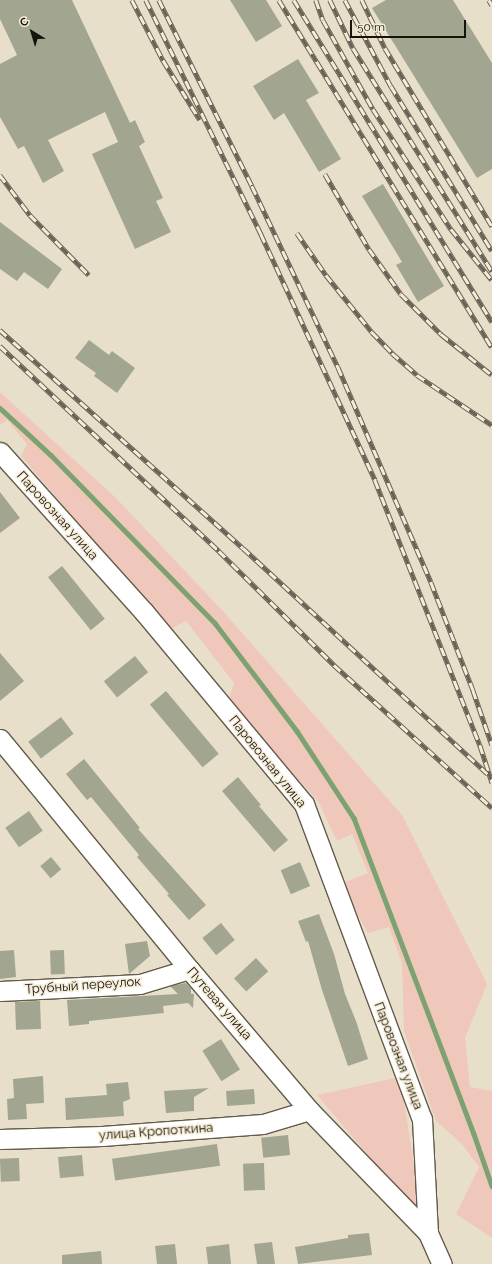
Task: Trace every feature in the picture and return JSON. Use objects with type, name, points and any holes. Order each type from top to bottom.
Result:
[{"type":"street","name":"Паровозная улица","points":[[0,452],[144,612],[304,804],[422,1119],[428,1233]]},
{"type":"street","name":"Путевая улица","points":[[0,739],[189,969],[309,1110],[428,1233],[442,1264]]},
{"type":"street","name":"Трубный переулок","points":[[0,991],[140,984],[189,969]]},
{"type":"street","name":"улица Кропоткина","points":[[0,1140],[102,1136],[263,1124],[309,1110]]},
{"type":"shaded area","points":[[0,392],[116,498],[221,609],[402,815],[487,984],[465,1038],[470,1087],[492,1091],[492,1238],[456,1214],[479,1167],[461,1143],[436,1121],[404,1031],[402,963],[389,927],[368,933],[340,884],[368,873],[352,834],[337,841],[318,801],[228,702],[234,683],[186,621],[169,630],[21,456],[27,444],[7,420],[0,425]]},
{"type":"shaded area","points":[[400,1077],[423,1220],[317,1095]]},
{"type":"building","points":[[0,0],[72,0],[130,123],[135,120],[145,142],[139,146],[163,198],[156,201],[171,232],[135,249],[92,154],[118,142],[105,112],[48,140],[64,171],[43,183],[24,146],[18,149],[0,117],[0,64],[17,55],[0,19]]},
{"type":"building","points":[[230,0],[266,0],[282,26],[256,42]]},
{"type":"building","points":[[386,0],[453,0],[492,63],[492,169],[477,178],[372,8]]},
{"type":"building","points":[[298,59],[319,93],[306,100],[341,159],[319,172],[284,113],[274,120],[253,86]]},
{"type":"building","points":[[383,184],[444,286],[418,302],[396,265],[402,262],[362,196]]},
{"type":"building","points":[[0,222],[62,269],[48,289],[24,272],[17,281],[0,269]]},
{"type":"building","points":[[89,340],[109,355],[112,351],[135,368],[117,393],[94,376],[96,373],[75,358]]},
{"type":"building","points":[[0,492],[20,518],[0,533]]},
{"type":"building","points":[[62,566],[105,619],[91,630],[48,577]]},
{"type":"building","points":[[0,653],[24,681],[0,701]]},
{"type":"building","points":[[135,656],[148,672],[117,697],[104,681]]},
{"type":"building","points":[[166,691],[219,754],[203,767],[150,704]]},
{"type":"building","points":[[61,717],[74,734],[41,758],[28,742]]},
{"type":"building","points":[[84,759],[140,828],[138,829],[206,905],[189,920],[167,895],[169,894],[137,857],[139,855],[91,797],[87,800],[66,774]]},
{"type":"building","points":[[238,777],[261,805],[259,806],[288,840],[274,852],[222,791]]},
{"type":"building","points":[[29,811],[43,831],[19,847],[5,828]]},
{"type":"building","points":[[51,857],[61,869],[51,878],[40,866]]},
{"type":"building","points":[[300,862],[310,886],[291,894],[281,870]]},
{"type":"building","points":[[319,914],[334,954],[345,994],[356,1021],[368,1059],[348,1066],[322,990],[308,941],[306,942],[298,921]]},
{"type":"building","points":[[221,923],[235,940],[216,955],[202,938]]},
{"type":"building","points":[[147,941],[150,956],[129,974],[125,944]]},
{"type":"building","points":[[14,950],[16,977],[0,979],[0,951]]},
{"type":"building","points":[[50,950],[64,950],[65,974],[51,974]]},
{"type":"building","points":[[256,958],[268,971],[246,992],[234,978]]},
{"type":"building","points":[[186,983],[191,988],[191,994],[194,994],[193,1008],[188,1003],[163,1006],[164,1013],[89,1021],[89,1024],[69,1026],[67,1000],[178,994],[170,986]]},
{"type":"building","points":[[40,1001],[41,1029],[16,1030],[15,1002]]},
{"type":"building","points":[[221,1039],[240,1070],[221,1081],[202,1051]]},
{"type":"building","points":[[43,1076],[44,1103],[26,1104],[27,1119],[8,1120],[7,1099],[14,1098],[13,1079]]},
{"type":"building","points":[[128,1082],[130,1099],[123,1102],[124,1116],[66,1120],[65,1098],[107,1095],[106,1084]]},
{"type":"building","points":[[209,1088],[194,1097],[194,1111],[166,1113],[164,1091]]},
{"type":"building","points":[[254,1089],[255,1104],[227,1106],[226,1091]]},
{"type":"building","points":[[288,1135],[290,1155],[263,1158],[261,1138]]},
{"type":"building","points":[[217,1144],[220,1166],[115,1181],[112,1159]]},
{"type":"building","points":[[82,1155],[84,1176],[60,1178],[58,1157]]},
{"type":"building","points":[[19,1158],[20,1181],[1,1182],[0,1159]]},
{"type":"building","points":[[264,1163],[265,1190],[244,1191],[243,1164]]},
{"type":"building","points":[[369,1233],[372,1255],[298,1264],[295,1247],[348,1238],[348,1235]]},
{"type":"building","points":[[272,1242],[275,1264],[257,1264],[254,1244]]},
{"type":"building","points":[[175,1244],[177,1264],[157,1264],[155,1246]]},
{"type":"building","points":[[229,1244],[231,1264],[208,1264],[206,1247]]},
{"type":"building","points":[[101,1251],[102,1264],[62,1264],[62,1255]]},
{"type":"waterway","points":[[0,408],[51,455],[215,623],[297,731],[354,818],[474,1134],[492,1186]]},
{"type":"railway","points":[[132,0],[163,60],[200,120]]},
{"type":"railway","points":[[146,0],[261,234],[375,480],[480,745],[492,783]]},
{"type":"railway","points":[[159,0],[252,186],[338,367],[431,582],[473,690],[492,745]]},
{"type":"railway","points":[[279,0],[492,347]]},
{"type":"railway","points":[[294,0],[492,322]]},
{"type":"railway","points":[[316,0],[323,20],[373,109],[451,229],[492,280]]},
{"type":"railway","points":[[330,0],[353,48],[492,271]]},
{"type":"railway","points":[[345,0],[391,86],[492,251]]},
{"type":"railway","points":[[362,0],[385,48],[492,226]]},
{"type":"railway","points":[[489,0],[492,5]]},
{"type":"railway","points":[[325,174],[369,249],[401,294],[441,334],[492,375]]},
{"type":"railway","points":[[0,175],[30,215],[89,275]]},
{"type":"railway","points":[[297,233],[326,275],[372,332],[392,353],[417,375],[492,425]]},
{"type":"railway","points":[[0,330],[243,548],[488,774]]},
{"type":"railway","points":[[0,346],[219,551],[334,665],[492,808]]}]
